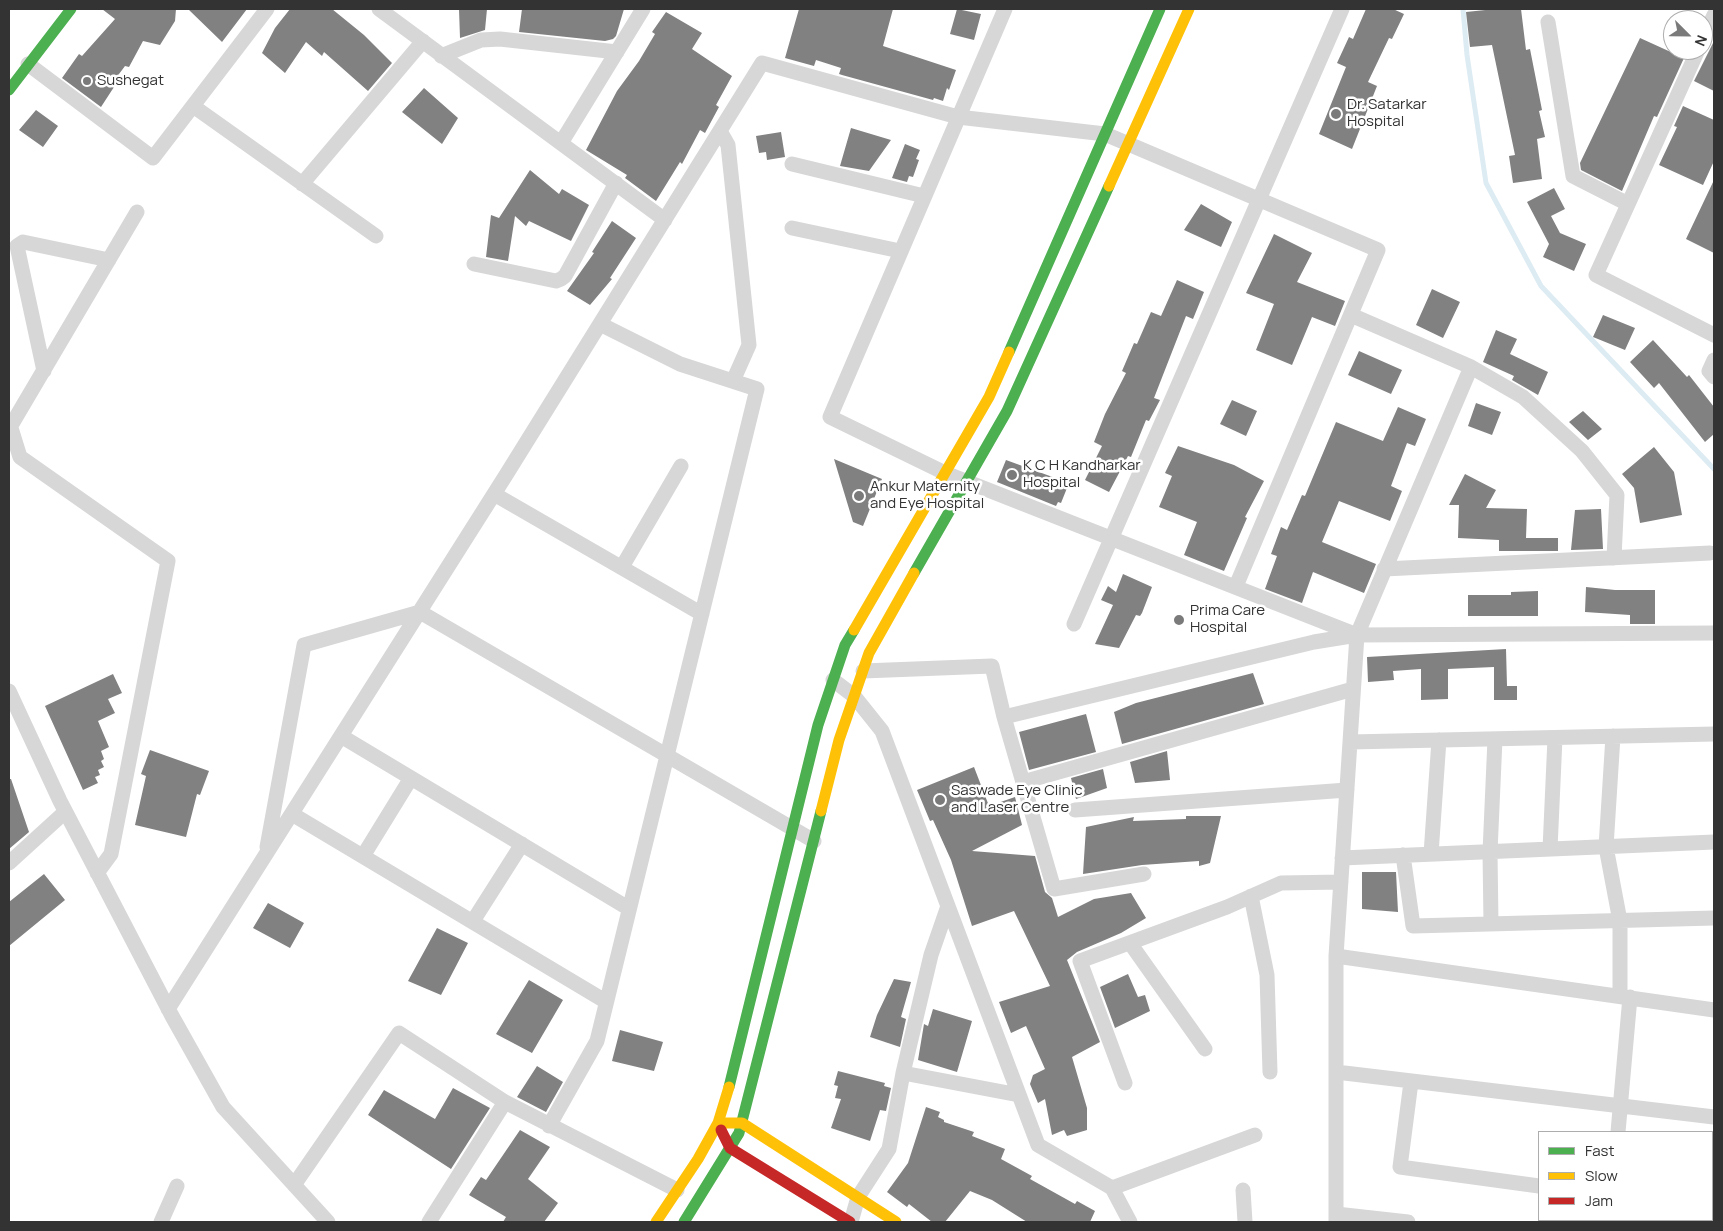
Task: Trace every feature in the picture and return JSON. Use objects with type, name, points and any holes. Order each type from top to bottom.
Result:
[{"type":"street","points":[[9,90],[71,9]]},
{"type":"street","points":[[28,64],[153,158],[267,9]]},
{"type":"street","points":[[379,9],[665,220]]},
{"type":"street","points":[[561,142],[643,9]]},
{"type":"street","points":[[1006,9],[830,417],[945,473],[1357,635]]},
{"type":"street","points":[[656,1222],[718,1123],[735,1067],[818,725],[845,646],[989,397],[1160,9]]},
{"type":"street","points":[[684,1222],[739,1134],[839,740],[869,653],[1007,411],[1189,9]]},
{"type":"street","points":[[1074,624],[1110,537],[1342,9]]},
{"type":"street","points":[[1548,22],[1573,176],[1628,204]]},
{"type":"street","points":[[441,56],[481,40],[500,39],[617,52]]},
{"type":"street","points":[[302,184],[423,41]]},
{"type":"street","points":[[1693,60],[1596,275],[1714,335]]},
{"type":"street","points":[[168,1009],[420,612],[762,63],[958,117],[1105,134],[1378,250],[1236,586]]},
{"type":"street","points":[[192,106],[376,236]]},
{"type":"street","points":[[720,131],[728,145],[749,345],[733,382]]},
{"type":"street","points":[[792,164],[924,196]]},
{"type":"street","points":[[474,264],[556,281],[561,279],[565,276],[616,183]]},
{"type":"street","points":[[97,873],[110,854],[168,561],[20,458],[10,428],[137,212]]},
{"type":"street","points":[[792,228],[900,251]]},
{"type":"street","points":[[44,372],[17,246],[23,242],[109,260]]},
{"type":"street","points":[[1351,315],[1471,366],[1523,397],[1582,450],[1617,496],[1614,558]]},
{"type":"street","points":[[549,1126],[597,1041],[605,1001],[757,389],[680,364],[600,324]]},
{"type":"street","points":[[1714,360],[1709,371],[1714,377]]},
{"type":"street","points":[[1408,1222],[1336,1218],[1336,956],[1353,689],[1357,635],[1471,366]]},
{"type":"street","points":[[622,567],[681,466]]},
{"type":"street","points":[[494,494],[702,614]]},
{"type":"street","points":[[1384,569],[1710,553]]},
{"type":"street","points":[[266,855],[304,645],[420,612],[666,757],[814,841]]},
{"type":"street","points":[[1004,717],[1314,642],[1357,635],[1714,633]]},
{"type":"street","points":[[863,671],[992,666],[1004,717],[1054,889],[1144,874]]},
{"type":"street","points":[[833,680],[854,696],[882,731],[1038,1145],[1112,1188],[1130,1222]]},
{"type":"street","points":[[1023,782],[1353,689]]},
{"type":"street","points":[[9,691],[65,812],[168,1009],[223,1107],[328,1222]]},
{"type":"street","points":[[1350,742],[1714,734]]},
{"type":"street","points":[[341,736],[628,908]]},
{"type":"street","points":[[1613,736],[1606,847],[1620,921],[1625,996],[1621,1106],[1618,1131]]},
{"type":"street","points":[[1550,849],[1555,738]]},
{"type":"street","points":[[1490,924],[1490,852],[1495,739]]},
{"type":"street","points":[[1431,854],[1439,740]]},
{"type":"street","points":[[363,856],[411,778]]},
{"type":"street","points":[[1075,810],[1347,790]]},
{"type":"street","points":[[9,863],[65,812]]},
{"type":"street","points":[[292,814],[605,1001]]},
{"type":"street","points":[[1342,858],[1714,842]]},
{"type":"street","points":[[473,922],[522,844]]},
{"type":"street","points":[[1403,856],[1414,926],[1714,918]]},
{"type":"street","points":[[1125,1083],[1080,961],[1251,896],[1281,882],[1341,882]]},
{"type":"street","points":[[1251,896],[1267,975],[1270,1072]]},
{"type":"street","points":[[718,1123],[730,1148],[850,1222],[858,1197],[889,1149],[903,1073],[931,955],[948,906]]},
{"type":"street","points":[[1130,943],[1205,1049]]},
{"type":"street","points":[[1336,956],[1714,1010]]},
{"type":"street","points":[[294,1185],[399,1034],[505,1102],[677,1190]]},
{"type":"street","points":[[1336,1072],[1714,1117]]},
{"type":"street","points":[[903,1073],[1019,1096]]},
{"type":"street","points":[[1411,1082],[1400,1167],[1538,1186]]},
{"type":"street","points":[[429,1222],[505,1102]]},
{"type":"street","points":[[718,1123],[742,1123],[896,1222]]},
{"type":"street","points":[[1112,1188],[1255,1135]]},
{"type":"street","points":[[161,1222],[177,1186]]},
{"type":"street","points":[[1243,1190],[1245,1222]]},
{"type":"building","points":[[102,9],[176,9],[175,21],[160,45],[143,41],[129,67],[125,66],[116,78],[114,87],[101,107],[62,78],[79,54],[82,56],[115,19]]},
{"type":"building","points":[[188,9],[247,9],[222,42]]},
{"type":"building","points":[[290,9],[332,9],[364,35],[392,63],[368,91],[324,52],[322,56],[306,42],[285,73],[262,53],[275,28]]},
{"type":"building","points":[[459,9],[487,9],[485,30],[460,38]]},
{"type":"building","points":[[522,9],[624,9],[616,36],[605,41],[519,32]]},
{"type":"building","points":[[799,9],[893,9],[883,46],[956,70],[943,101],[934,98],[933,100],[842,75],[839,74],[841,68],[816,60],[814,66],[785,58]]},
{"type":"building","points":[[957,9],[981,14],[974,40],[950,34]]},
{"type":"building","points":[[1366,9],[1393,9],[1404,14],[1392,39],[1389,38],[1368,82],[1377,86],[1352,149],[1319,134],[1346,67],[1337,63],[1349,37],[1353,39]]},
{"type":"building","points":[[1521,9],[1526,50],[1530,49],[1542,110],[1539,111],[1545,137],[1537,139],[1542,179],[1513,183],[1509,156],[1515,155],[1492,45],[1470,47],[1466,12]]},
{"type":"building","points":[[666,12],[702,33],[692,49],[732,76],[716,105],[719,107],[705,133],[700,130],[682,164],[680,162],[656,201],[625,178],[627,175],[586,150],[617,91],[639,61],[655,34],[652,32]]},
{"type":"building","points":[[1640,38],[1663,48],[1663,60],[1683,60],[1657,117],[1654,116],[1622,191],[1581,170],[1580,163]]},
{"type":"building","points":[[1714,41],[1714,91],[1694,81],[1704,60],[1713,60]]},
{"type":"building","points":[[424,88],[458,118],[442,144],[402,112]]},
{"type":"building","points":[[1683,106],[1714,120],[1714,161],[1703,185],[1659,165],[1677,127],[1674,126]]},
{"type":"building","points":[[36,110],[58,126],[43,147],[19,130]]},
{"type":"building","points":[[851,128],[891,140],[869,171],[840,166]]},
{"type":"building","points":[[781,132],[785,157],[767,160],[766,152],[759,153],[756,136]]},
{"type":"building","points":[[905,144],[920,150],[916,159],[919,160],[913,177],[909,176],[907,182],[892,178]]},
{"type":"building","points":[[530,170],[559,194],[562,189],[589,205],[571,241],[529,221],[526,226],[515,216],[508,261],[486,257],[491,215],[499,218]]},
{"type":"building","points":[[1714,180],[1714,253],[1686,239]]},
{"type":"building","points":[[1554,188],[1565,209],[1551,216],[1560,233],[1586,244],[1574,271],[1543,257],[1549,244],[1527,202]]},
{"type":"building","points":[[1201,204],[1232,222],[1221,247],[1184,230]]},
{"type":"building","points":[[612,221],[636,238],[610,278],[612,279],[590,305],[567,291],[594,253],[592,252]]},
{"type":"building","points":[[1274,234],[1312,253],[1297,282],[1345,301],[1335,326],[1312,317],[1292,365],[1256,350],[1274,304],[1246,293]]},
{"type":"building","points":[[1177,280],[1204,292],[1193,319],[1186,316],[1154,398],[1160,400],[1149,421],[1146,420],[1131,457],[1128,456],[1109,492],[1085,480],[1102,446],[1094,442],[1105,414],[1126,373],[1122,371],[1134,343],[1137,344],[1151,312],[1161,316]]},
{"type":"building","points":[[1432,289],[1460,302],[1443,338],[1416,325]]},
{"type":"building","points":[[1603,315],[1635,328],[1625,350],[1593,337]]},
{"type":"building","points":[[1496,330],[1517,339],[1510,354],[1548,372],[1538,395],[1512,380],[1514,376],[1483,362]]},
{"type":"building","points":[[1653,340],[1687,377],[1689,375],[1714,407],[1714,434],[1705,442],[1659,383],[1654,388],[1630,362]]},
{"type":"building","points":[[1359,351],[1402,370],[1391,394],[1348,375]]},
{"type":"building","points":[[1232,400],[1257,411],[1246,436],[1220,424]]},
{"type":"building","points":[[1476,403],[1501,412],[1492,435],[1468,426]]},
{"type":"building","points":[[1398,407],[1426,419],[1415,446],[1407,443],[1391,486],[1402,491],[1390,521],[1339,501],[1322,542],[1376,564],[1364,593],[1313,572],[1302,603],[1265,589],[1277,556],[1271,554],[1281,527],[1287,530],[1302,495],[1305,496],[1336,422],[1383,441]]},
{"type":"building","points":[[1583,411],[1602,429],[1588,440],[1569,422]]},
{"type":"building","points":[[1178,446],[1234,465],[1264,481],[1245,517],[1247,518],[1224,571],[1184,555],[1197,522],[1159,507],[1172,476],[1165,473]]},
{"type":"building","points":[[1654,447],[1674,472],[1682,515],[1640,523],[1634,488],[1622,474]]},
{"type":"building","points":[[834,459],[882,479],[863,526],[853,522]]},
{"type":"building","points":[[1006,460],[1069,483],[1061,503],[1058,502],[1056,506],[997,482]]},
{"type":"building","points":[[1465,474],[1496,490],[1486,508],[1527,509],[1526,538],[1558,538],[1558,551],[1499,551],[1499,540],[1458,538],[1459,505],[1449,505]]},
{"type":"building","points":[[1601,509],[1603,549],[1571,550],[1575,510]]},
{"type":"building","points":[[1123,574],[1152,587],[1142,613],[1140,616],[1136,615],[1119,648],[1095,644],[1113,605],[1101,600],[1108,586],[1116,592]]},
{"type":"building","points":[[1586,587],[1615,590],[1655,590],[1655,624],[1630,624],[1630,615],[1585,612]]},
{"type":"building","points":[[1538,591],[1538,616],[1468,616],[1468,595],[1511,595],[1511,592]]},
{"type":"building","points":[[1506,649],[1507,686],[1517,686],[1517,700],[1494,700],[1494,667],[1448,669],[1448,699],[1421,700],[1421,669],[1393,671],[1394,680],[1368,682],[1367,657]]},
{"type":"building","points":[[1253,673],[1264,704],[1122,744],[1114,712],[1136,703]]},
{"type":"building","points":[[113,674],[122,693],[108,699],[115,713],[98,721],[109,747],[101,751],[104,759],[101,761],[104,767],[98,770],[100,775],[95,777],[98,783],[83,790],[45,706]]},
{"type":"building","points":[[1086,714],[1096,752],[1029,770],[1019,732]]},
{"type":"building","points":[[150,750],[209,771],[200,795],[197,794],[186,837],[135,825],[146,776],[141,774]]},
{"type":"building","points":[[1167,751],[1170,780],[1135,783],[1130,762]]},
{"type":"building","points":[[974,767],[989,806],[1015,797],[1022,825],[972,851],[1035,856],[1045,892],[1052,898],[1058,917],[1094,899],[1131,893],[1146,918],[1121,933],[1077,952],[1067,960],[1100,1042],[1072,1057],[1087,1108],[1087,1130],[1067,1136],[1064,1130],[1052,1135],[1045,1099],[1038,1103],[1030,1084],[1033,1075],[1045,1069],[1026,1026],[1011,1033],[999,1002],[1050,986],[1014,911],[972,926],[951,860],[933,820],[930,821],[917,790]]},
{"type":"building","points":[[1103,769],[1107,788],[1076,799],[1071,778]]},
{"type":"building","points":[[9,779],[11,779],[29,832],[9,849]]},
{"type":"building","points":[[1186,816],[1221,816],[1210,863],[1199,866],[1199,861],[1142,865],[1083,874],[1086,827],[1134,817],[1133,821],[1186,819]]},
{"type":"building","points":[[1362,872],[1396,872],[1398,912],[1362,909]]},
{"type":"building","points":[[44,874],[65,900],[9,946],[9,902]]},
{"type":"building","points":[[268,903],[304,923],[290,948],[253,928]]},
{"type":"building","points":[[437,928],[468,943],[441,995],[408,981]]},
{"type":"building","points":[[1128,974],[1138,997],[1145,995],[1150,1011],[1115,1028],[1100,987]]},
{"type":"building","points":[[894,979],[911,982],[901,1017],[906,1019],[900,1047],[870,1037],[877,1015]]},
{"type":"building","points":[[529,980],[563,1000],[532,1053],[496,1034]]},
{"type":"building","points":[[933,1009],[972,1021],[957,1072],[918,1060],[924,1024],[928,1026]]},
{"type":"building","points":[[620,1030],[663,1042],[654,1071],[612,1061]]},
{"type":"building","points":[[537,1066],[563,1082],[546,1112],[517,1097]]},
{"type":"building","points":[[838,1071],[885,1083],[884,1086],[891,1088],[886,1111],[880,1110],[870,1141],[831,1128],[841,1099],[835,1098],[838,1086],[834,1085]]},
{"type":"building","points":[[453,1088],[490,1108],[451,1169],[368,1115],[384,1090],[435,1119]]},
{"type":"building","points":[[926,1107],[940,1112],[938,1117],[944,1120],[944,1122],[974,1132],[972,1136],[1005,1149],[1001,1159],[1032,1176],[1030,1179],[1075,1204],[1077,1201],[1095,1211],[1090,1222],[1027,1222],[992,1200],[970,1191],[945,1222],[932,1222],[909,1204],[907,1207],[887,1192],[908,1163]]},
{"type":"building","points":[[520,1130],[550,1147],[528,1179],[558,1203],[544,1222],[503,1222],[506,1217],[469,1195],[481,1177],[486,1180]]},
{"type":"waterway","points":[[1463,9],[1467,55],[1486,183],[1541,286],[1714,469]]},
{"type":"traffic: fast","points":[[9,90],[71,9]]},
{"type":"traffic: fast","points":[[1009,352],[1160,9]]},
{"type":"traffic: fast","points":[[914,573],[1007,411],[1109,186]]},
{"type":"traffic: fast","points":[[729,1087],[818,725],[845,645],[854,630]]},
{"type":"traffic: fast","points":[[684,1222],[739,1133],[821,811]]},
{"type":"traffic: slow","points":[[1109,186],[1189,9]]},
{"type":"traffic: slow","points":[[854,630],[989,397],[1009,352]]},
{"type":"traffic: slow","points":[[821,811],[839,740],[869,653],[914,573]]},
{"type":"traffic: slow","points":[[656,1222],[698,1159],[718,1123],[729,1087]]},
{"type":"traffic: slow","points":[[721,1130],[718,1123],[742,1123],[896,1222]]},
{"type":"traffic: jam","points":[[721,1130],[730,1148],[850,1222]]},
{"type":"place","name":"Sushegat","points":[[87,81]]},
{"type":"place","name":"Dr. Satarkar Hospital","points":[[1336,114]]},
{"type":"place","name":"K C H Kandharkar Hospital","points":[[1012,475]]},
{"type":"place","name":"Ankur Maternity and Eye Hospital","points":[[859,496]]},
{"type":"place","name":"Prima Care Hospital","points":[[1179,620]]},
{"type":"place","name":"Saswade Eye Clinic and Laser Centre","points":[[940,800]]}]
